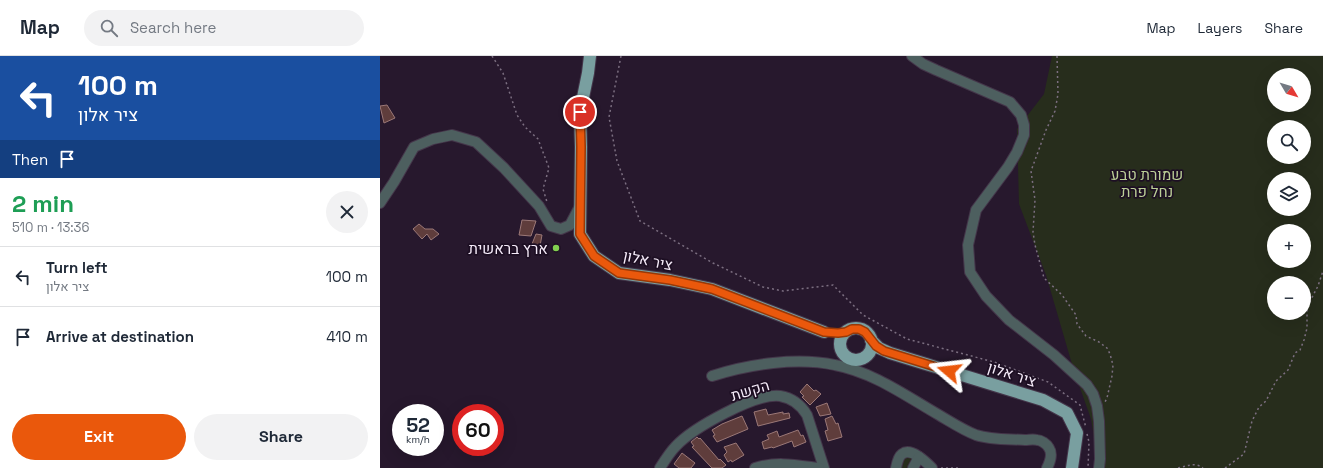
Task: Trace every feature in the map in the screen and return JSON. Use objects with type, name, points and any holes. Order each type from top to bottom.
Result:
[{"type":"main road","name":"ציר אלון","points":[[590,56],[580,112],[580,234],[594,256],[619,273],[670,280],[712,289],[824,332],[832,336],[840,344]]},
{"type":"main road","points":[[856,328],[868,334],[871,340],[870,351],[866,356],[856,360],[849,359],[843,354],[840,344],[841,337],[846,332],[856,328]]},
{"type":"main road","name":"ציר אלון","points":[[824,332],[846,332]]},
{"type":"main road","name":"ציר אלון","points":[[871,340],[879,348],[890,353],[1043,400],[1067,413],[1077,433],[1072,468]]},
{"type":"main road","name":"ציר אלון","points":[[866,356],[890,353]]},
{"type":"street","points":[[912,56],[923,64],[1010,102],[1021,115],[1024,125],[1024,134],[1017,152],[1008,167],[976,210],[968,245],[970,272],[986,296],[1009,320],[1054,355],[1087,385],[1093,394],[1098,412],[1099,468]]},
{"type":"street","points":[[380,203],[414,147],[433,139],[452,135],[476,142],[504,168],[539,206],[551,226],[562,229],[570,225],[580,206]]},
{"type":"street","points":[[712,376],[737,368],[771,364],[814,362],[836,365],[861,372],[891,387],[964,430],[977,436],[1037,440],[1045,443],[1050,448],[1051,456],[1048,468]]},
{"type":"street","name":"הקשת","points":[[660,468],[667,456],[677,445],[709,421],[756,401],[768,397],[780,396],[795,402],[804,410],[824,468]]},
{"type":"street","points":[[896,468],[898,459],[902,454],[907,452],[915,454],[932,468]]},
{"type":"street","points":[[913,468],[919,458]]},
{"type":"street","points":[[755,468],[770,464],[785,463],[818,468]]},
{"type":"path","points":[[492,56],[503,73],[517,115],[525,126],[538,139],[549,168],[543,189],[548,207]]},
{"type":"path","points":[[621,56],[609,117],[617,161],[640,221],[713,263],[763,287],[783,291],[833,285],[862,314],[907,339],[994,362],[1048,382],[1080,405],[1089,442],[1088,468]]},
{"type":"path","points":[[1058,56],[1058,94],[1056,111],[1046,130],[1031,171],[1035,200],[1033,232],[1044,278],[1062,295],[1076,315],[1077,324],[1086,336],[1107,348],[1110,354],[1113,365],[1107,398],[1098,412]]},
{"type":"path","points":[[1225,468],[1244,454],[1252,421],[1260,407],[1266,401],[1276,381],[1288,370],[1295,353],[1300,350],[1307,328],[1307,307],[1318,286],[1323,271]]},
{"type":"path","points":[[1178,468],[1192,465],[1201,466],[1202,468]]},
{"type":"path","points":[[941,468],[958,468]]},
{"type":"green space","name":"שמורת טבע נחל פרת","points":[[1052,56],[1323,56],[1323,468],[1099,468],[1091,419],[1074,371],[1046,275],[1019,204],[1017,129],[1044,94]]},
{"type":"green space","points":[[911,456],[914,460],[910,468],[899,468],[903,458]]},
{"type":"building","points":[[387,105],[395,118],[384,123],[380,106]]},
{"type":"building","points":[[522,220],[536,221],[531,236],[519,235]]},
{"type":"building","points":[[419,224],[425,229],[433,229],[439,234],[431,240],[427,234],[422,239],[413,229]]},
{"type":"building","points":[[536,234],[542,235],[540,246],[532,244]]},
{"type":"building","points":[[807,384],[814,391],[816,390],[821,394],[810,405],[802,397],[804,396],[800,392]]},
{"type":"building","points":[[827,403],[831,414],[820,416],[816,407]]},
{"type":"building","points":[[766,409],[768,415],[783,412],[783,414],[789,413],[790,418],[758,426],[754,412]]},
{"type":"building","points":[[742,416],[748,429],[717,442],[713,436],[715,435],[712,430],[722,424]]},
{"type":"building","points":[[832,416],[836,424],[838,423],[842,437],[828,441],[825,431],[828,430],[825,419]]},
{"type":"building","points":[[798,430],[801,436],[803,435],[806,442],[794,447],[792,441],[773,448],[764,449],[762,442],[769,439],[767,435],[777,431],[779,437]]},
{"type":"building","points":[[697,437],[699,439],[700,438],[719,460],[720,459],[726,465],[722,468],[712,468],[692,447],[694,446],[691,442]]},
{"type":"building","points":[[736,443],[744,455],[732,462],[731,460],[728,462],[724,455],[727,452],[724,447]]},
{"type":"building","points":[[682,453],[695,463],[691,468],[679,468],[674,464]]},
{"type":"place","name":"ארץ בראשית","points":[[556,248]]},
{"type":"route","points":[[580,112],[580,234],[594,256],[619,273],[670,280],[712,289],[824,332],[846,332],[856,328],[868,334],[876,346],[884,351],[949,371]]}]
